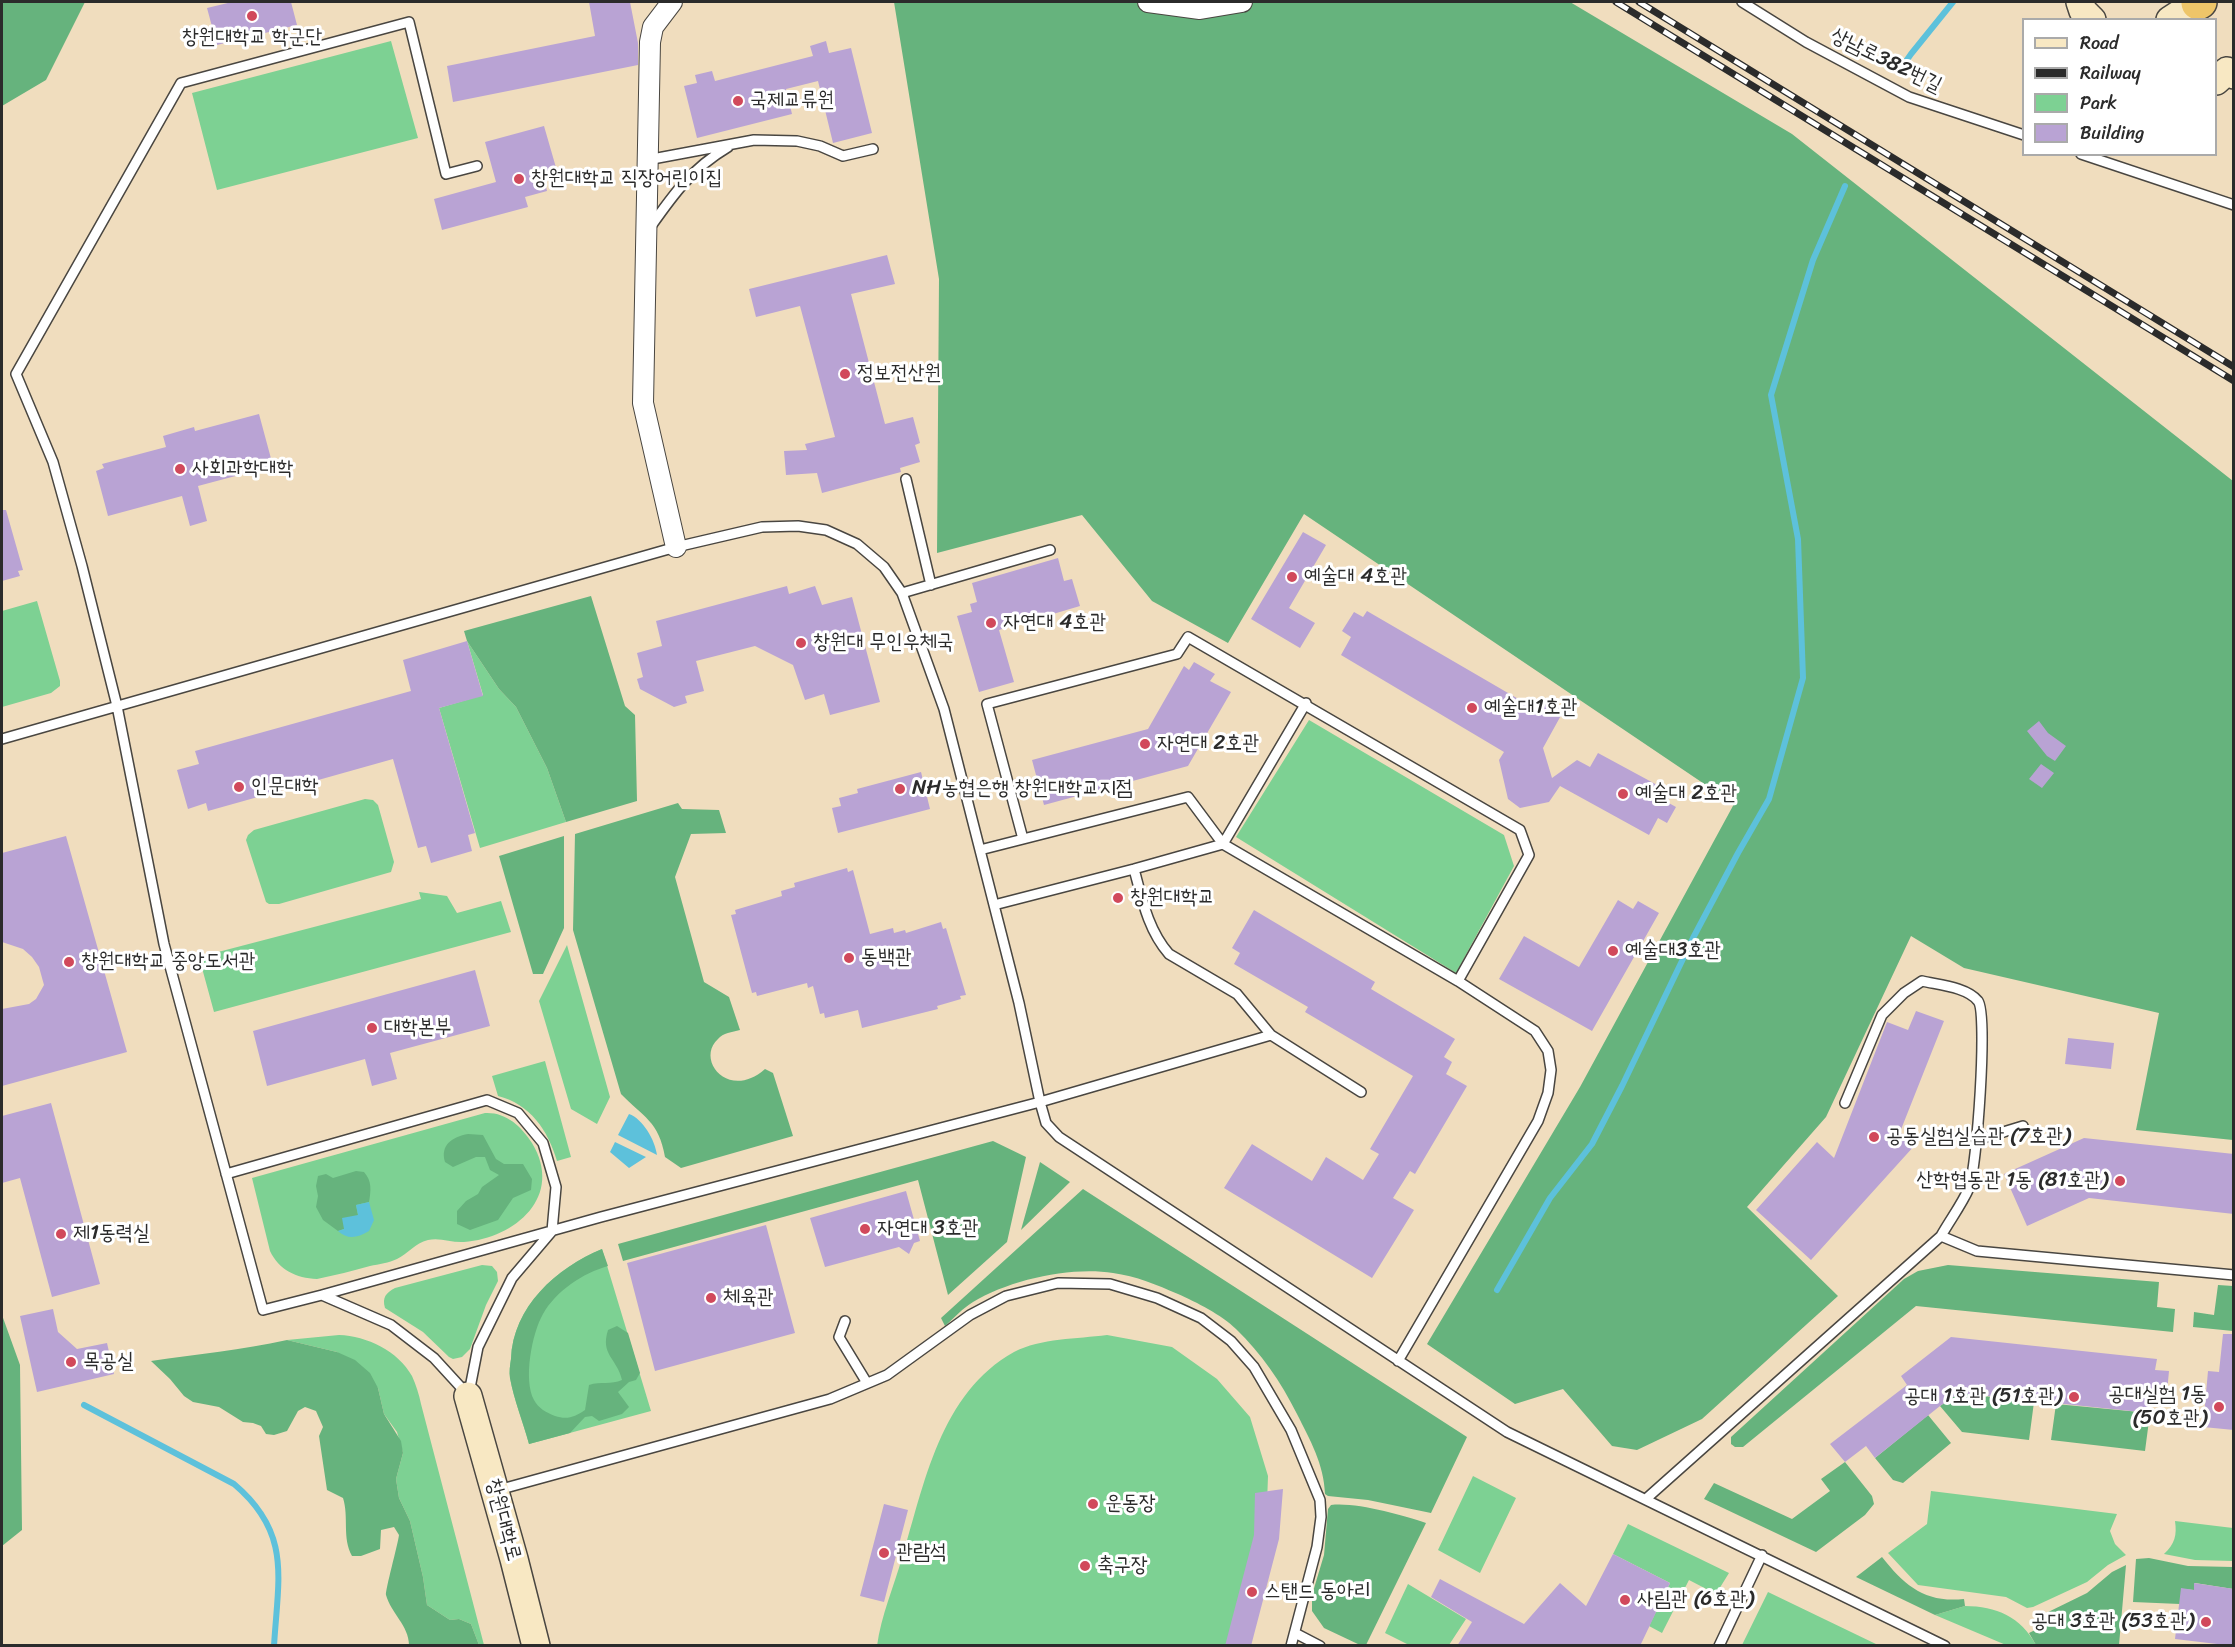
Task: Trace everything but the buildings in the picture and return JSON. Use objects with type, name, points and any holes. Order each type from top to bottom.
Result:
[{"type":"street","points":[[672,2],[653,27],[650,42],[643,403],[676,547]]},
{"type":"street","points":[[1148,2],[1200,9],[1242,2]]},
{"type":"street","points":[[2162,18],[2191,2]]},
{"type":"street","points":[[2172,18],[2191,2]]},
{"type":"street","points":[[2217,80],[2227,71],[2234,75]]},
{"type":"street","name":"창원대학로","points":[[468,1396],[536,1646]]},
{"type":"lane","name":"상남로382번길","points":[[1742,2],[1806,42],[1909,97],[2022,134]]},
{"type":"lane","points":[[477,166],[446,174],[409,22],[181,83],[16,374],[53,462],[82,566],[117,706],[164,944],[263,1310],[1040,1102],[1271,1035]]},
{"type":"lane","points":[[647,160],[754,140],[797,141],[820,146],[843,156],[873,149]]},
{"type":"lane","points":[[646,234],[692,172],[733,144]]},
{"type":"lane","points":[[2087,156],[2234,205]]},
{"type":"lane","points":[[906,479],[931,585]]},
{"type":"lane","points":[[2,739],[676,547],[762,527],[798,526],[826,530],[857,544],[884,567],[902,593],[944,709],[1022,1014],[1040,1102],[1046,1123],[1059,1137],[1507,1432],[1647,1498],[1945,1646]]},
{"type":"lane","points":[[902,593],[1050,550]]},
{"type":"lane","points":[[1023,839],[987,705],[1177,654],[1188,637],[1306,703],[1520,830],[1529,855],[1458,981]]},
{"type":"lane","points":[[994,904],[1222,844],[1306,703]]},
{"type":"lane","points":[[980,850],[1188,797],[1222,844],[1458,981],[1535,1031],[1548,1051],[1551,1070],[1548,1093],[1538,1121],[1398,1361]]},
{"type":"lane","points":[[1134,869],[1148,918],[1162,946],[1175,959],[1237,994],[1271,1035],[1361,1092]]},
{"type":"lane","points":[[1647,1498],[1941,1236],[1970,1187],[1977,1140],[1983,1021],[1980,1002],[1970,994],[1922,981],[1891,1004],[1882,1015],[1845,1103]]},
{"type":"lane","points":[[226,1174],[487,1100],[518,1113],[543,1143],[556,1187],[552,1231],[512,1278],[478,1347],[468,1396]]},
{"type":"lane","points":[[1977,1140],[2023,1126]]},
{"type":"lane","points":[[1941,1236],[1977,1251],[2234,1275]]},
{"type":"lane","points":[[495,1490],[830,1399],[887,1375],[970,1316],[1006,1296],[1058,1283],[1110,1284],[1157,1298],[1201,1318],[1231,1341],[1254,1367],[1292,1430],[1320,1500],[1321,1517],[1317,1547],[1291,1646]]},
{"type":"lane","points":[[322,1295],[391,1325],[434,1358],[468,1396]]},
{"type":"lane","points":[[845,1321],[839,1336],[867,1383]]},
{"type":"lane","points":[[1719,1646],[1762,1555]]},
{"type":"lane","points":[[1295,1633],[1320,1646]]},
{"type":"green space","points":[[2,2],[85,2],[46,80],[2,106]]},
{"type":"green space","points":[[894,2],[1570,2],[1792,134],[2233,481],[2233,1140],[2136,1130],[2159,1013],[1964,968],[1911,936],[1826,1117],[1747,1207],[1838,1296],[1702,1419],[1637,1450],[1612,1446],[1563,1389],[1515,1404],[1427,1344],[1580,1087],[1734,804],[1304,514],[1228,643],[1152,601],[1082,515],[937,553],[939,279]]},
{"type":"green space","points":[[391,41],[418,138],[217,190],[192,93]]},
{"type":"green space","points":[[591,596],[625,706],[635,715],[637,801],[566,822],[547,768],[516,707],[499,689],[467,641],[464,631]]},
{"type":"green space","points":[[37,601],[60,686],[51,693],[2,707],[2,611]]},
{"type":"green space","points":[[467,641],[499,689],[516,707],[547,768],[566,822],[480,848],[439,708],[483,695]]},
{"type":"green space","points":[[1309,720],[1504,835],[1514,866],[1456,973],[1236,837]]},
{"type":"green space","points":[[365,799],[373,800],[378,805],[394,862],[391,872],[279,904],[266,902],[246,840],[248,835],[254,830]]},
{"type":"green space","points":[[678,803],[682,809],[719,810],[726,833],[691,834],[675,877],[704,982],[729,997],[740,1030],[725,1034],[718,1039],[712,1048],[713,1066],[719,1074],[739,1081],[752,1078],[765,1069],[773,1073],[793,1136],[681,1168],[665,1157],[659,1135],[654,1127],[621,1094],[573,930],[575,834]]},
{"type":"green space","points":[[564,836],[564,928],[543,974],[533,974],[499,856]]},
{"type":"green space","points":[[419,892],[447,896],[457,913],[501,901],[511,932],[214,1012],[199,957],[421,899]]},
{"type":"green space","points":[[567,945],[610,1097],[597,1124],[571,1109],[539,1001]]},
{"type":"green space","points":[[545,1061],[571,1157],[557,1161],[543,1129],[519,1105],[498,1096],[492,1076]]},
{"type":"green space","points":[[485,1113],[500,1115],[518,1126],[532,1143],[540,1162],[542,1180],[538,1197],[530,1211],[517,1223],[483,1239],[464,1242],[428,1240],[394,1260],[317,1279],[295,1275],[283,1268],[274,1258],[270,1251],[252,1178]]},
{"type":"green space","points":[[468,1134],[483,1135],[496,1159],[504,1164],[523,1164],[532,1179],[531,1190],[513,1198],[498,1220],[470,1230],[457,1224],[457,1211],[466,1201],[478,1194],[482,1187],[499,1175],[490,1170],[485,1157],[476,1157],[453,1167],[445,1162],[446,1146],[457,1137]]},
{"type":"green space","points":[[993,1141],[1026,1157],[1007,1242],[948,1295],[918,1180],[623,1261],[618,1244]]},
{"type":"green space","points":[[1040,1162],[1070,1182],[1021,1230]]},
{"type":"green space","points":[[356,1171],[364,1172],[370,1182],[369,1202],[356,1205],[358,1215],[344,1229],[338,1231],[323,1220],[316,1207],[318,1176],[326,1174],[333,1178]]},
{"type":"green space","points":[[1083,1189],[1467,1437],[1431,1513],[1325,1494],[1322,1472],[1311,1443],[1284,1391],[1262,1358],[1224,1319],[1193,1301],[1154,1284],[1122,1274],[1096,1271],[1060,1273],[1022,1281],[988,1294],[969,1304],[945,1326],[941,1318]]},
{"type":"green space","points":[[602,1249],[651,1411],[529,1444],[510,1376],[514,1340],[520,1323],[529,1306],[554,1278],[585,1257]]},
{"type":"green space","points":[[602,1249],[608,1266],[589,1273],[571,1284],[555,1298],[543,1314],[532,1344],[529,1381],[534,1400],[546,1412],[563,1418],[585,1410],[589,1385],[622,1380],[606,1345],[608,1330],[617,1326],[628,1333],[640,1373],[636,1380],[629,1382],[618,1392],[629,1407],[622,1414],[599,1421],[592,1416],[585,1417],[570,1433],[529,1444],[510,1376],[514,1340],[520,1323],[529,1306],[554,1278],[585,1257]]},
{"type":"green space","points":[[482,1265],[492,1266],[497,1272],[498,1281],[486,1305],[470,1349],[462,1357],[453,1359],[449,1357],[423,1332],[385,1308],[386,1296],[395,1288]]},
{"type":"green space","points":[[1948,1265],[2159,1282],[2157,1307],[2175,1309],[2173,1332],[1916,1306],[1743,1447],[1735,1447],[1731,1444],[1731,1437],[1904,1279],[1918,1271]]},
{"type":"green space","points":[[2218,1285],[2233,1286],[2233,1331],[2193,1327],[2194,1312],[2214,1315]]},
{"type":"green space","points":[[2,1315],[20,1365],[22,1530],[2,1546]]},
{"type":"green space","points":[[339,1335],[360,1338],[381,1346],[399,1359],[412,1376],[484,1645],[479,1645],[471,1624],[459,1619],[450,1620],[427,1605],[410,1521],[399,1498],[396,1479],[403,1453],[397,1432],[384,1414],[378,1388],[337,1352],[287,1340]]},
{"type":"green space","name":"운동장","points":[[1107,1335],[1172,1347],[1217,1379],[1250,1417],[1268,1476],[1266,1532],[1235,1645],[877,1646],[885,1612],[928,1472],[952,1416],[968,1391],[989,1370],[1025,1347],[1059,1340]]},
{"type":"green space","points":[[287,1340],[337,1352],[355,1360],[370,1373],[378,1388],[384,1414],[401,1441],[403,1453],[396,1479],[399,1498],[410,1521],[427,1605],[450,1620],[459,1619],[471,1624],[479,1645],[409,1645],[406,1632],[386,1595],[399,1535],[394,1527],[381,1530],[380,1549],[361,1556],[352,1556],[347,1542],[343,1498],[327,1490],[319,1436],[323,1427],[316,1411],[305,1407],[298,1411],[287,1431],[274,1435],[266,1434],[261,1426],[243,1422],[219,1407],[193,1402],[184,1396],[151,1361]]},
{"type":"green space","points":[[1959,1393],[2034,1402],[2029,1440],[1962,1432],[1940,1406]]},
{"type":"green space","points":[[2056,1404],[2150,1413],[2145,1451],[2051,1440]]},
{"type":"green space","points":[[1928,1415],[1951,1443],[1903,1483],[1893,1480],[1875,1458]]},
{"type":"green space","points":[[1845,1462],[1872,1496],[1874,1504],[1865,1515],[1816,1552],[1704,1499],[1714,1483],[1792,1519],[1830,1491],[1821,1479]]},
{"type":"green space","points":[[1473,1476],[1516,1498],[1480,1573],[1438,1550]]},
{"type":"green space","points":[[1931,1491],[2117,1514],[2110,1531],[2115,1544],[2126,1555],[2108,1565],[2087,1582],[2027,1608],[2006,1597],[1918,1585],[1888,1553],[1927,1524]]},
{"type":"green space","points":[[1331,1505],[1366,1507],[1426,1523],[1366,1645],[1360,1645],[1324,1628],[1312,1611],[1312,1595],[1324,1555],[1328,1509]]},
{"type":"green space","points":[[2175,1521],[2233,1528],[2233,1561],[2195,1560],[2164,1554],[2171,1547],[2174,1539]]},
{"type":"green space","points":[[1628,1524],[1729,1573],[1716,1594],[1689,1580],[1662,1633],[1649,1626],[1670,1583],[1613,1554]]},
{"type":"green space","points":[[1882,1557],[1899,1576],[1917,1590],[1938,1598],[1964,1599],[1965,1606],[1935,1615],[1856,1577]]},
{"type":"green space","points":[[2149,1558],[2188,1566],[2233,1567],[2233,1589],[2195,1583],[2194,1590],[2182,1589],[2180,1604],[2133,1602],[2136,1559]]},
{"type":"green space","points":[[2126,1565],[2119,1645],[2036,1645],[2029,1633],[2035,1630],[2038,1617],[2087,1593],[2112,1572]]},
{"type":"green space","points":[[1408,1584],[1466,1619],[1449,1645],[1409,1645],[1385,1633]]},
{"type":"green space","points":[[1768,1592],[1878,1645],[1742,1645]]},
{"type":"green space","points":[[1965,1606],[1987,1608],[2006,1615],[2023,1627],[2036,1645],[2006,1645],[1935,1615]]},
{"type":"water","points":[[629,1114],[639,1120],[648,1131],[657,1155],[618,1135]]},
{"type":"water","points":[[615,1142],[646,1157],[629,1168],[610,1152]]},
{"type":"water","points":[[369,1202],[374,1220],[369,1231],[353,1237],[345,1236],[338,1231],[344,1229],[342,1218],[358,1215],[356,1205]]},
{"type":"waterway","points":[[1902,67],[1953,2]]},
{"type":"waterway","points":[[1497,1290],[1550,1198],[1592,1144],[1693,938],[1769,799],[1803,678],[1798,539],[1771,395],[1813,260],[1845,186]]},
{"type":"waterway","points":[[84,1405],[234,1484],[253,1502],[265,1520],[273,1539],[277,1558],[278,1599],[274,1646]]},
{"type":"railway","points":[[1616,2],[2234,381]]},
{"type":"railway","points":[[1639,2],[2234,367]]},
{"type":"place","name":"창원대학교 학군단","points":[[252,16]]},
{"type":"place","name":"국제교류원","points":[[738,101]]},
{"type":"place","name":"창원대학교 직장어린이집","points":[[519,179]]},
{"type":"place","name":"정보전산원","points":[[845,374]]},
{"type":"place","name":"사회과학대학","points":[[180,469]]},
{"type":"place","name":"예술대 4호관","points":[[1292,577]]},
{"type":"place","name":"자연대 4호관","points":[[991,623]]},
{"type":"place","name":"창원대 무인우체국","points":[[801,643]]},
{"type":"place","name":"예술대1호관","points":[[1472,708]]},
{"type":"place","name":"자연대 2호관","points":[[1145,744]]},
{"type":"place","name":"인문대학","points":[[239,787]]},
{"type":"place","name":"NH농협은행 창원대학교지점","points":[[900,789]]},
{"type":"place","name":"예술대 2호관","points":[[1623,794]]},
{"type":"place","name":"창원대학교","points":[[1118,898]]},
{"type":"place","name":"예술대3호관","points":[[1613,951]]},
{"type":"place","name":"동백관","points":[[849,958]]},
{"type":"place","name":"창원대학교 중앙도서관","points":[[69,962]]},
{"type":"place","name":"대학본부","points":[[372,1028]]},
{"type":"place","name":"공동실험실습관 (7호관)","points":[[1874,1137]]},
{"type":"place","name":"산학협동관 1동 (81호관)","points":[[2120,1181]]},
{"type":"place","name":"자연대 3호관","points":[[865,1229]]},
{"type":"place","name":"제1동력실","points":[[61,1234]]},
{"type":"place","name":"체육관","points":[[711,1298]]},
{"type":"place","name":"목공실","points":[[71,1362]]},
{"type":"place","name":"공대 1호관 (51호관)","points":[[2074,1397]]},
{"type":"place","name":"공대실험 1동 (50호관)","points":[[2219,1407]]},
{"type":"place","name":"운동장","points":[[1093,1504]]},
{"type":"place","name":"관람석","points":[[884,1553]]},
{"type":"place","name":"축구장","points":[[1085,1566]]},
{"type":"place","name":"스탠드 동아리","points":[[1252,1592]]},
{"type":"place","name":"사림관 (6호관)","points":[[1625,1600]]},
{"type":"place","name":"공대 3호관 (53호관)","points":[[2206,1622]]}]
